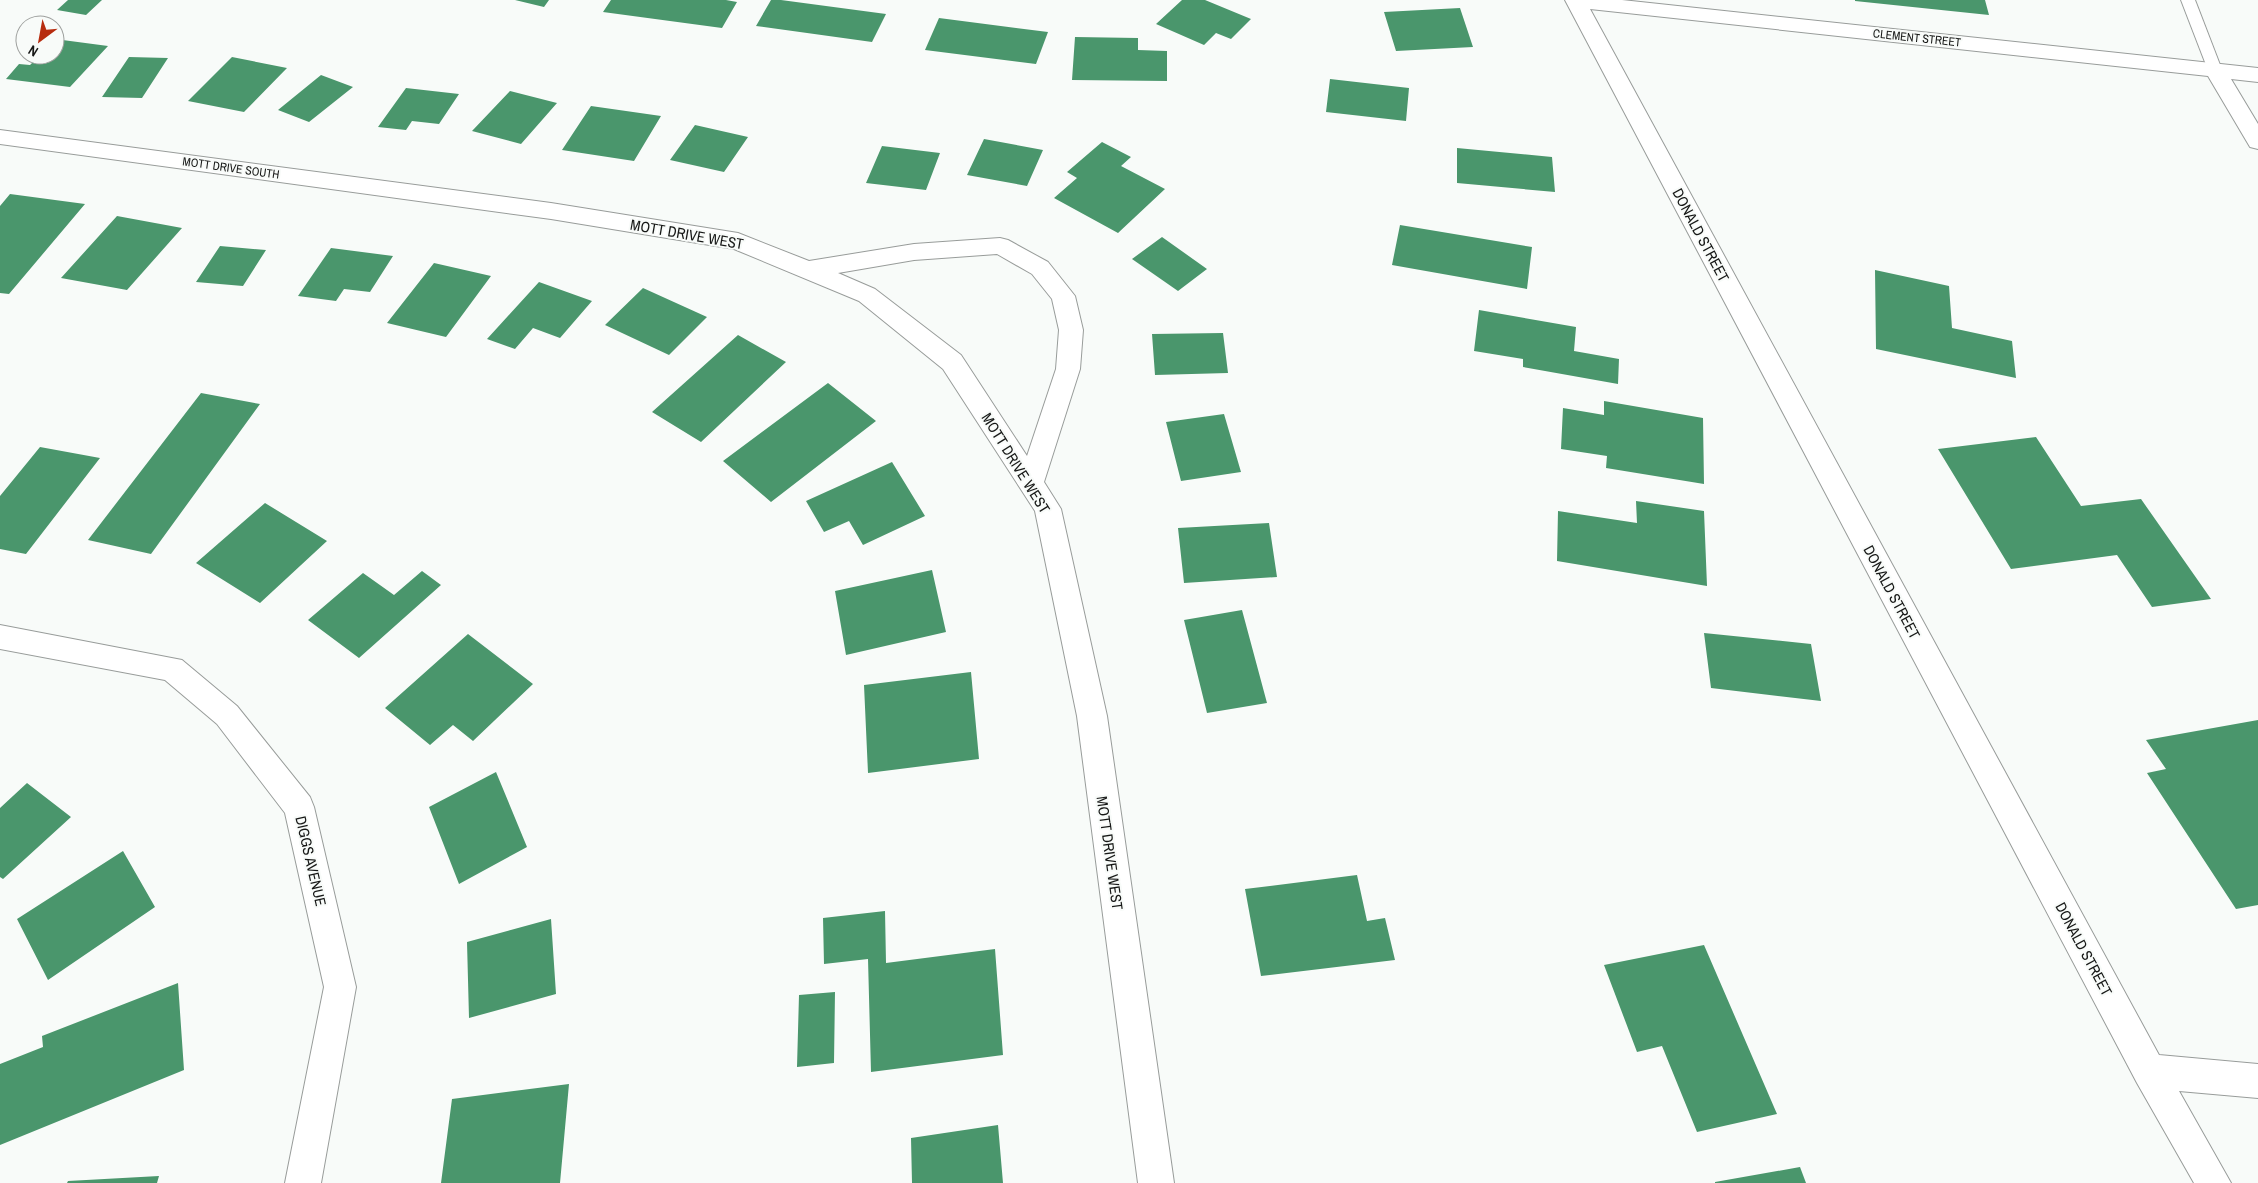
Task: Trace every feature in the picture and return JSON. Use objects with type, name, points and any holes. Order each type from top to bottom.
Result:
[{"type":"street","name":"CLEMENT STREET","points":[[1575,1],[2258,75]]},
{"type":"street","name":"DONALD STREET","points":[[1575,1],[2149,1071],[2213,1183]]},
{"type":"street","points":[[2215,70],[2258,142]]},
{"type":"street","name":"MOTT DRIVE SOUTH","points":[[0,137],[462,199]]},
{"type":"street","name":"MOTT DRIVE WEST","points":[[462,199],[738,241],[867,295],[952,362],[1048,509],[1092,716],[1156,1183]]},
{"type":"street","points":[[807,270],[914,252],[1000,246],[1040,268],[1063,296],[1071,330],[1068,369],[1031,483]]},
{"type":"street","name":"DIGGS AVENUE","points":[[0,637],[172,669],[227,715],[299,807],[340,987],[303,1183]]},
{"type":"street","points":[[2149,1071],[2258,1081]]},
{"type":"lane","points":[[2188,0],[2215,70]]},
{"type":"building","points":[[68,0],[102,0],[86,15],[57,10]]},
{"type":"building","points":[[515,0],[549,0],[544,7]]},
{"type":"building","points":[[611,0],[726,0],[737,2],[722,28],[603,12]]},
{"type":"building","points":[[771,0],[886,14],[872,42],[756,26]]},
{"type":"building","points":[[1182,0],[1205,0],[1251,19],[1231,39],[1216,33],[1204,45],[1156,24]]},
{"type":"building","points":[[1985,0],[1989,15],[1855,1]]},
{"type":"building","points":[[1460,8],[1473,47],[1396,51],[1384,12]]},
{"type":"building","points":[[939,18],[1048,32],[1036,64],[925,50]]},
{"type":"building","points":[[1075,37],[1138,38],[1138,50],[1167,51],[1167,81],[1072,80]]},
{"type":"building","points":[[65,40],[108,46],[70,87],[6,79],[18,65],[65,65]]},
{"type":"building","points":[[129,57],[168,58],[142,98],[102,97]]},
{"type":"building","points":[[232,57],[287,68],[244,112],[188,101]]},
{"type":"building","points":[[321,75],[353,87],[309,122],[278,110]]},
{"type":"building","points":[[1330,79],[1409,88],[1406,121],[1326,112]]},
{"type":"building","points":[[406,88],[459,94],[439,124],[412,121],[406,130],[378,127]]},
{"type":"building","points":[[510,91],[557,103],[521,144],[472,131]]},
{"type":"building","points":[[591,106],[661,116],[634,161],[562,150]]},
{"type":"building","points":[[695,125],[748,137],[724,172],[670,160]]},
{"type":"building","points":[[984,139],[1043,150],[1027,186],[967,175]]},
{"type":"building","points":[[1102,142],[1131,157],[1121,166],[1165,189],[1118,233],[1054,198],[1077,178],[1067,172]]},
{"type":"building","points":[[882,146],[940,153],[926,190],[866,183]]},
{"type":"building","points":[[1457,148],[1552,157],[1555,192],[1457,183]]},
{"type":"building","points":[[10,194],[85,204],[9,294],[0,293],[0,206]]},
{"type":"building","points":[[117,216],[182,228],[127,290],[61,278]]},
{"type":"building","points":[[1400,225],[1532,247],[1527,289],[1392,265]]},
{"type":"building","points":[[1162,237],[1207,269],[1178,291],[1132,259]]},
{"type":"building","points":[[220,246],[266,250],[243,286],[196,282]]},
{"type":"building","points":[[331,248],[393,256],[370,292],[344,289],[336,301],[298,296]]},
{"type":"building","points":[[434,263],[491,276],[446,337],[387,323]]},
{"type":"building","points":[[1875,270],[1949,286],[1952,328],[2012,341],[2016,378],[1876,349]]},
{"type":"building","points":[[539,282],[592,301],[560,338],[533,328],[515,349],[487,339]]},
{"type":"building","points":[[643,288],[707,317],[669,355],[605,325]]},
{"type":"building","points":[[1479,310],[1576,327],[1574,351],[1619,359],[1618,384],[1523,367],[1523,359],[1474,351]]},
{"type":"building","points":[[1223,333],[1228,373],[1155,375],[1152,334]]},
{"type":"building","points":[[738,335],[786,362],[701,442],[652,412]]},
{"type":"building","points":[[828,383],[876,421],[771,502],[723,461]]},
{"type":"building","points":[[201,393],[260,404],[151,554],[88,540]]},
{"type":"building","points":[[1604,401],[1703,418],[1704,484],[1606,468],[1607,456],[1561,449],[1563,408],[1604,415]]},
{"type":"building","points":[[1224,414],[1241,472],[1181,481],[1166,422]]},
{"type":"building","points":[[2036,437],[2081,506],[2141,499],[2211,599],[2152,607],[2117,555],[2011,569],[1938,449]]},
{"type":"building","points":[[40,447],[100,458],[26,554],[0,549],[0,496]]},
{"type":"building","points":[[892,462],[925,516],[863,545],[849,521],[824,532],[806,501]]},
{"type":"building","points":[[1636,501],[1704,511],[1707,586],[1557,561],[1558,511],[1637,523]]},
{"type":"building","points":[[265,503],[327,541],[260,603],[196,563]]},
{"type":"building","points":[[1269,523],[1277,577],[1184,583],[1178,528]]},
{"type":"building","points":[[932,570],[946,632],[846,655],[835,591]]},
{"type":"building","points":[[422,571],[441,585],[359,658],[308,620],[363,573],[394,595]]},
{"type":"building","points":[[1242,610],[1267,703],[1207,713],[1184,620]]},
{"type":"building","points":[[1704,633],[1811,644],[1821,701],[1711,688]]},
{"type":"building","points":[[468,634],[533,684],[473,741],[453,725],[430,745],[385,708]]},
{"type":"building","points":[[971,672],[979,759],[868,773],[864,685]]},
{"type":"building","points":[[2258,720],[2258,905],[2236,909],[2147,773],[2166,769],[2146,740]]},
{"type":"building","points":[[496,772],[527,847],[459,884],[429,807]]},
{"type":"building","points":[[27,783],[71,817],[3,879],[0,877],[0,808]]},
{"type":"building","points":[[123,851],[155,907],[48,980],[17,919]]},
{"type":"building","points":[[1357,875],[1367,921],[1385,918],[1395,960],[1261,976],[1245,889]]},
{"type":"building","points":[[885,911],[886,963],[995,949],[1003,1055],[871,1072],[868,959],[824,964],[823,918]]},
{"type":"building","points":[[551,919],[556,994],[469,1018],[467,942]]},
{"type":"building","points":[[1704,945],[1777,1114],[1697,1132],[1662,1046],[1637,1052],[1604,965]]},
{"type":"building","points":[[178,983],[184,1070],[0,1145],[0,1064],[43,1047],[42,1036]]},
{"type":"building","points":[[835,992],[834,1063],[797,1067],[799,995]]},
{"type":"building","points":[[569,1084],[560,1183],[441,1183],[452,1099]]},
{"type":"building","points":[[998,1125],[1003,1183],[912,1183],[911,1138]]},
{"type":"building","points":[[1800,1167],[1806,1183],[1715,1183],[1715,1182]]},
{"type":"building","points":[[159,1176],[157,1183],[67,1183],[68,1181]]}]
